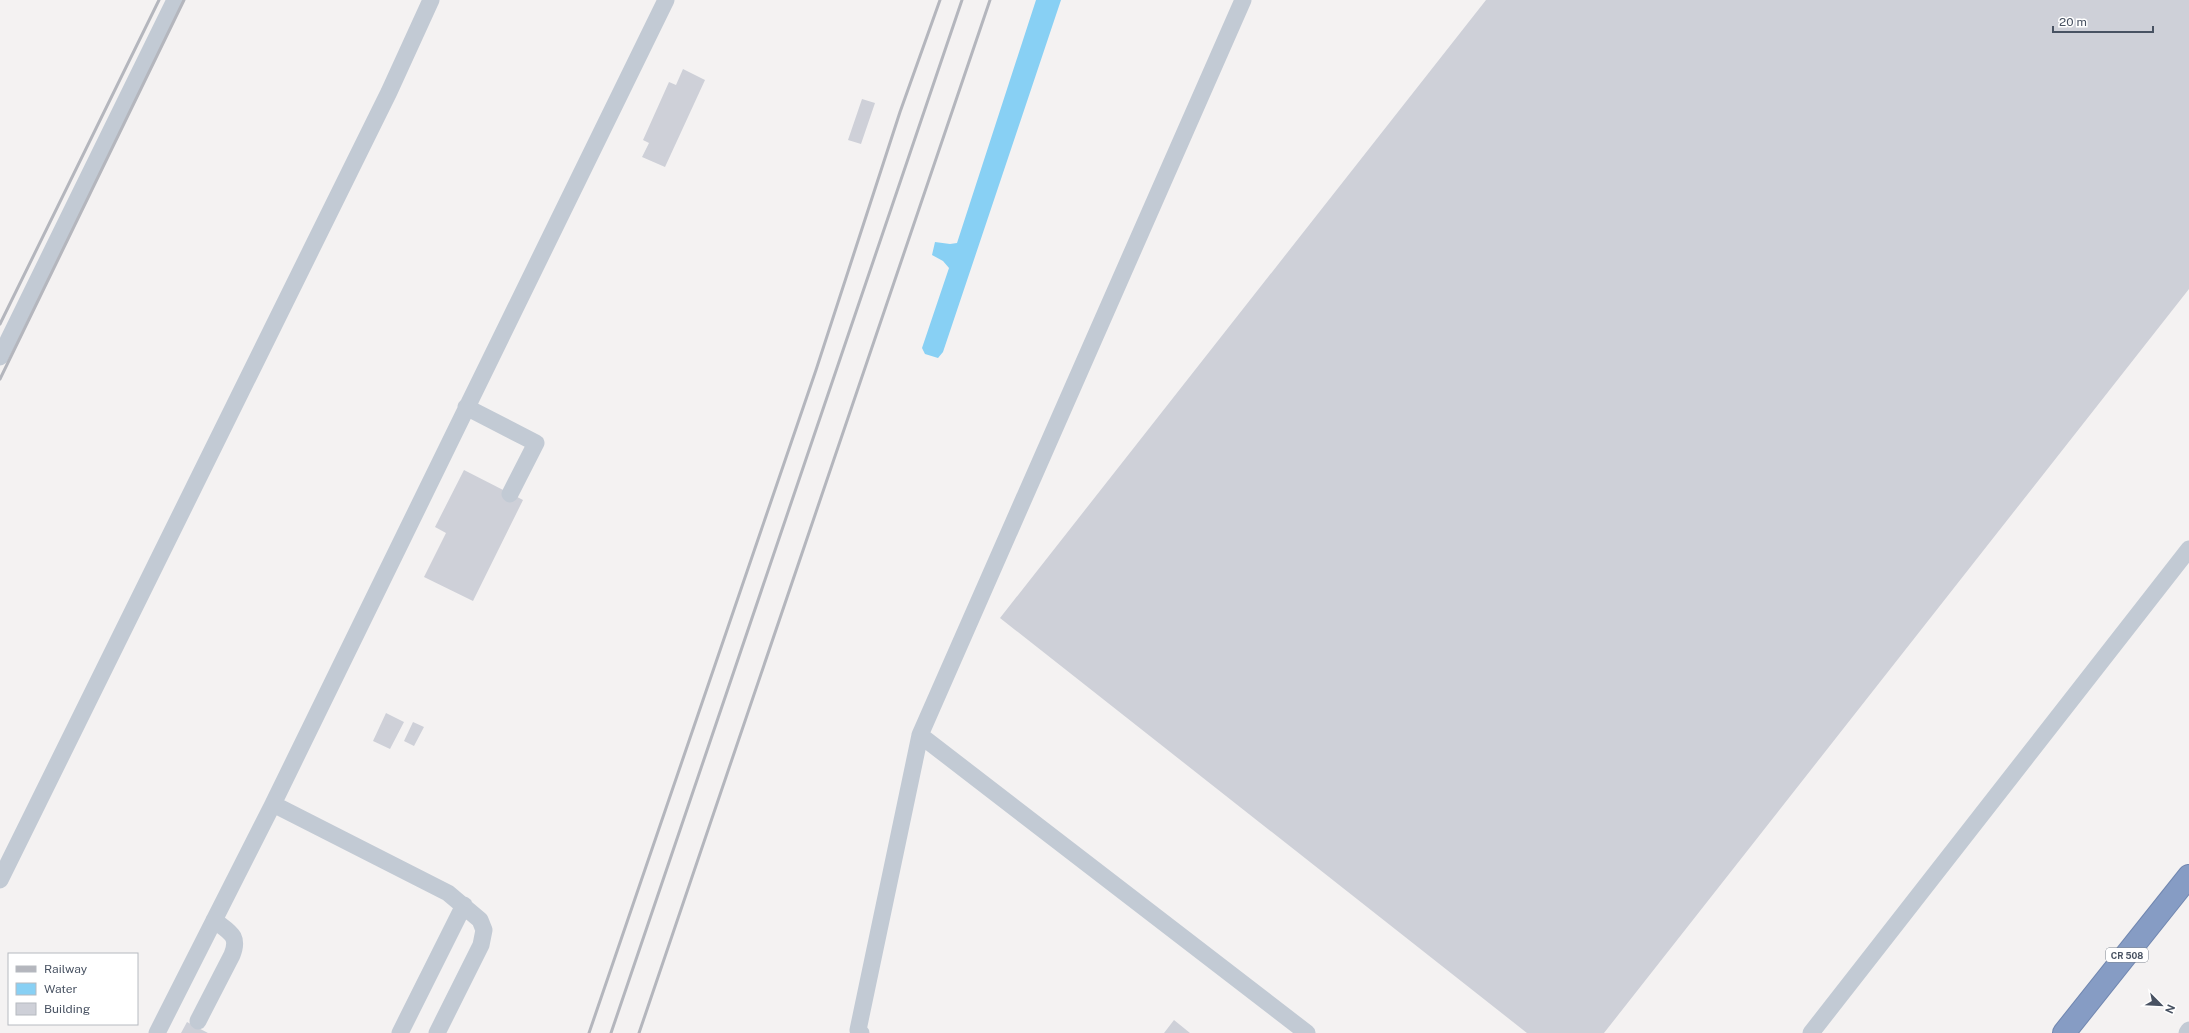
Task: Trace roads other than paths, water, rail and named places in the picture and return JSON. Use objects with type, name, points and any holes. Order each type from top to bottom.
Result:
[{"type":"highway","name":"CR 508","points":[[2064,1033],[2189,876]]},
{"type":"lane","points":[[0,357],[175,0]]},
{"type":"lane","points":[[0,880],[389,92],[431,0]]},
{"type":"lane","points":[[157,1033],[273,804],[666,0]]},
{"type":"lane","points":[[861,1033],[858,1030],[920,735],[1243,0]]},
{"type":"lane","points":[[466,408],[536,443],[510,494]]},
{"type":"lane","points":[[1811,1033],[2189,550]]},
{"type":"lane","points":[[920,735],[1307,1033]]},
{"type":"lane","points":[[273,804],[430,883],[464,905],[480,920],[484,930],[483,940],[437,1033]]},
{"type":"lane","points":[[400,1033],[464,905]]},
{"type":"lane","points":[[198,1021],[236,945],[232,934],[214,920]]},
{"type":"water","points":[[1036,0],[1061,0],[943,352],[938,358],[925,354],[922,348],[949,268],[943,261],[932,255],[935,242],[950,244],[957,243]]},
{"type":"railway","points":[[0,324],[159,0]]},
{"type":"railway","points":[[0,379],[184,0]]},
{"type":"railway","points":[[589,1033],[816,370],[900,112],[940,0]]},
{"type":"railway","points":[[611,1033],[962,0]]},
{"type":"railway","points":[[639,1033],[990,0]]}]
